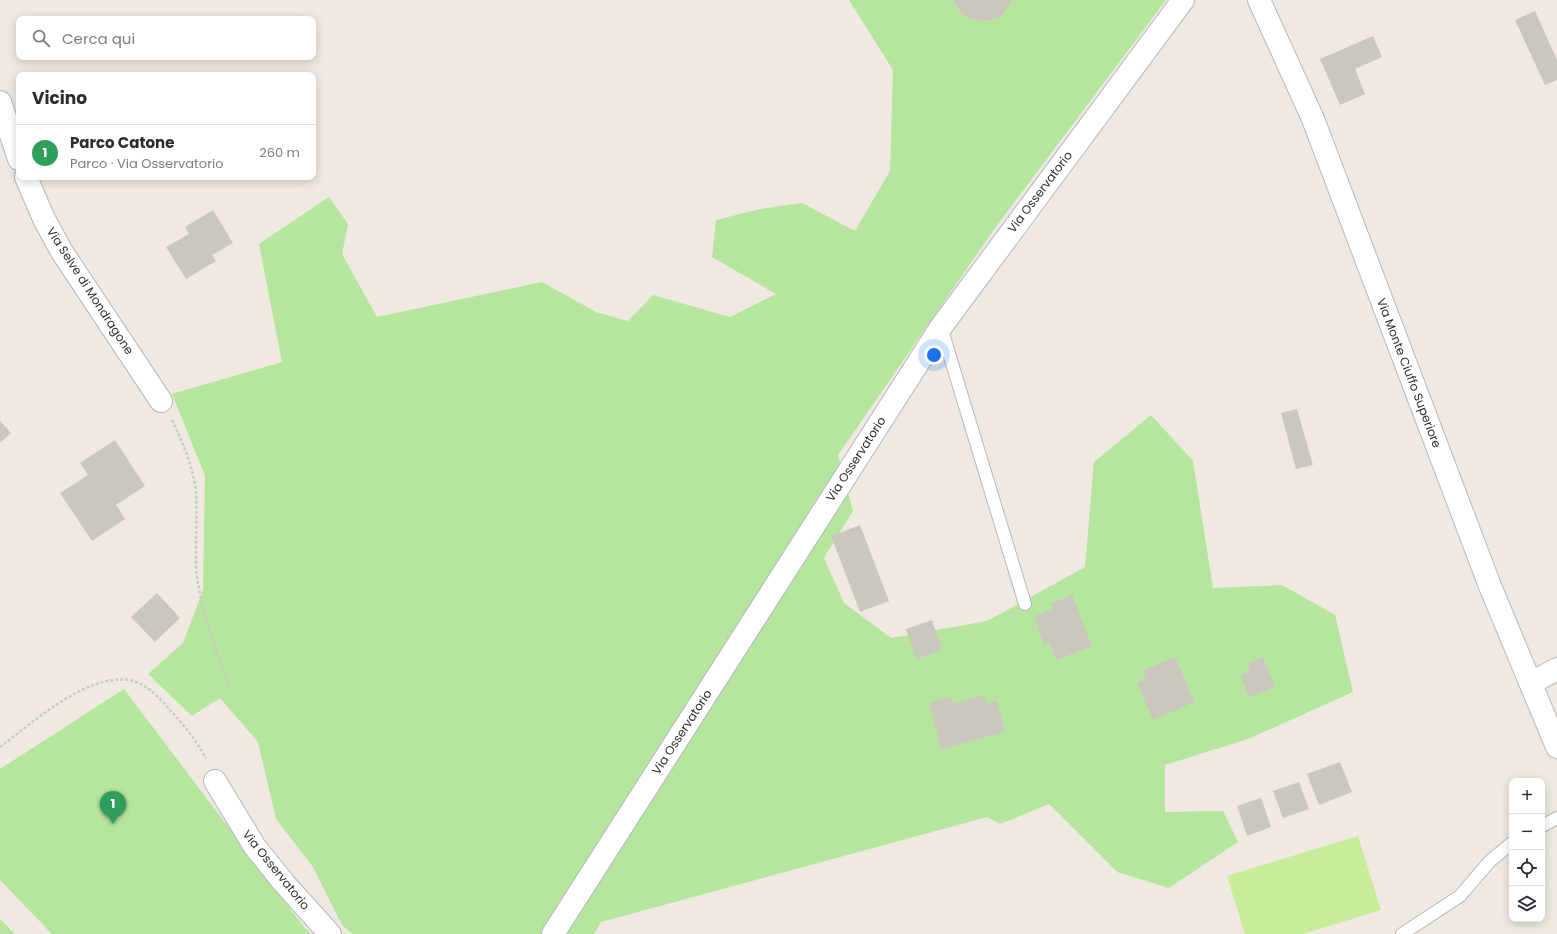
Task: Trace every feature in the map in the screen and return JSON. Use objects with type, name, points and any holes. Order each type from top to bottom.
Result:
[{"type":"street","name":"Via Osservatorio","points":[[553,934],[941,327],[1183,0]]},
{"type":"street","name":"Via Monte Ciuffo Superiore","points":[[1259,0],[1313,119],[1490,586],[1557,747]]},
{"type":"street","points":[[0,102],[16,150]]},
{"type":"street","name":"Via Selve di Mondragone","points":[[27,180],[47,224],[62,252],[162,401]]},
{"type":"street","points":[[1531,683],[1557,669]]},
{"type":"street","name":"Via Osservatorio","points":[[215,781],[255,847],[284,883],[330,934]]},
{"type":"lane","points":[[941,327],[1025,604]]},
{"type":"lane","points":[[1545,824],[1557,818]]},
{"type":"lane","points":[[1402,934],[1460,896],[1490,861],[1509,845]]},
{"type":"path","points":[[162,401],[183,443],[192,472],[196,491],[195,545],[200,592],[209,633],[229,688]]},
{"type":"path","points":[[0,747],[67,698],[82,689],[106,681],[130,680],[142,685],[160,698],[184,726],[202,752],[215,781]]},
{"type":"green space","points":[[849,0],[1166,0],[995,228],[838,455],[853,511],[824,558],[844,603],[891,638],[987,621],[1085,567],[1094,462],[1151,415],[1193,461],[1213,588],[1282,585],[1335,615],[1353,692],[1248,739],[1165,765],[1165,812],[1223,811],[1238,842],[1169,888],[1117,872],[1049,804],[1000,824],[987,817],[601,922],[594,934],[353,934],[342,925],[313,867],[276,819],[258,742],[220,698],[192,716],[148,674],[183,643],[203,590],[205,476],[172,394],[282,362],[259,244],[329,197],[348,224],[342,254],[377,317],[542,282],[596,312],[628,321],[653,295],[730,317],[776,294],[712,257],[716,220],[760,209],[802,203],[855,231],[890,171],[893,70]]},
{"type":"green space","points":[[124,689],[304,927],[311,934],[52,934],[0,880],[0,769]]},
{"type":"green space","points":[[1358,836],[1381,910],[1303,934],[1245,934],[1227,876]]},
{"type":"green space","points":[[0,919],[15,934],[0,934]]},
{"type":"building","points":[[953,0],[1012,0],[1006,10],[999,17],[979,21],[969,18],[961,13]]},
{"type":"building","points":[[1535,11],[1557,60],[1557,80],[1545,85],[1515,20]]},
{"type":"building","points":[[1373,36],[1382,57],[1355,69],[1365,94],[1340,105],[1320,59]]},
{"type":"building","points":[[213,210],[233,243],[212,255],[216,261],[186,279],[166,247],[189,234],[185,227]]},
{"type":"building","points":[[1297,409],[1313,465],[1296,469],[1281,413]]},
{"type":"building","points":[[0,421],[11,433],[0,443]]},
{"type":"building","points":[[115,440],[145,486],[116,505],[125,519],[92,541],[60,493],[88,475],[80,463]]},
{"type":"building","points":[[860,525],[889,601],[860,612],[831,536]]},
{"type":"building","points":[[157,593],[180,618],[155,642],[131,617]]},
{"type":"building","points":[[1072,595],[1092,646],[1056,660],[1049,641],[1044,644],[1034,616],[1053,609],[1051,603]]},
{"type":"building","points":[[932,620],[942,650],[916,659],[906,629]]},
{"type":"building","points":[[1175,657],[1194,702],[1153,720],[1137,683],[1146,679],[1142,671]]},
{"type":"building","points":[[1263,657],[1275,687],[1249,697],[1240,675],[1250,671],[1247,664]]},
{"type":"building","points":[[984,695],[986,704],[997,701],[1005,732],[941,749],[929,703],[951,697],[953,704]]},
{"type":"building","points":[[1340,762],[1352,792],[1319,805],[1307,774]]},
{"type":"building","points":[[1299,782],[1309,809],[1283,818],[1273,791]]},
{"type":"building","points":[[1261,798],[1271,827],[1247,836],[1237,806]]},
{"type":"place","name":"Parco Catone","points":[[113,824]]}]
